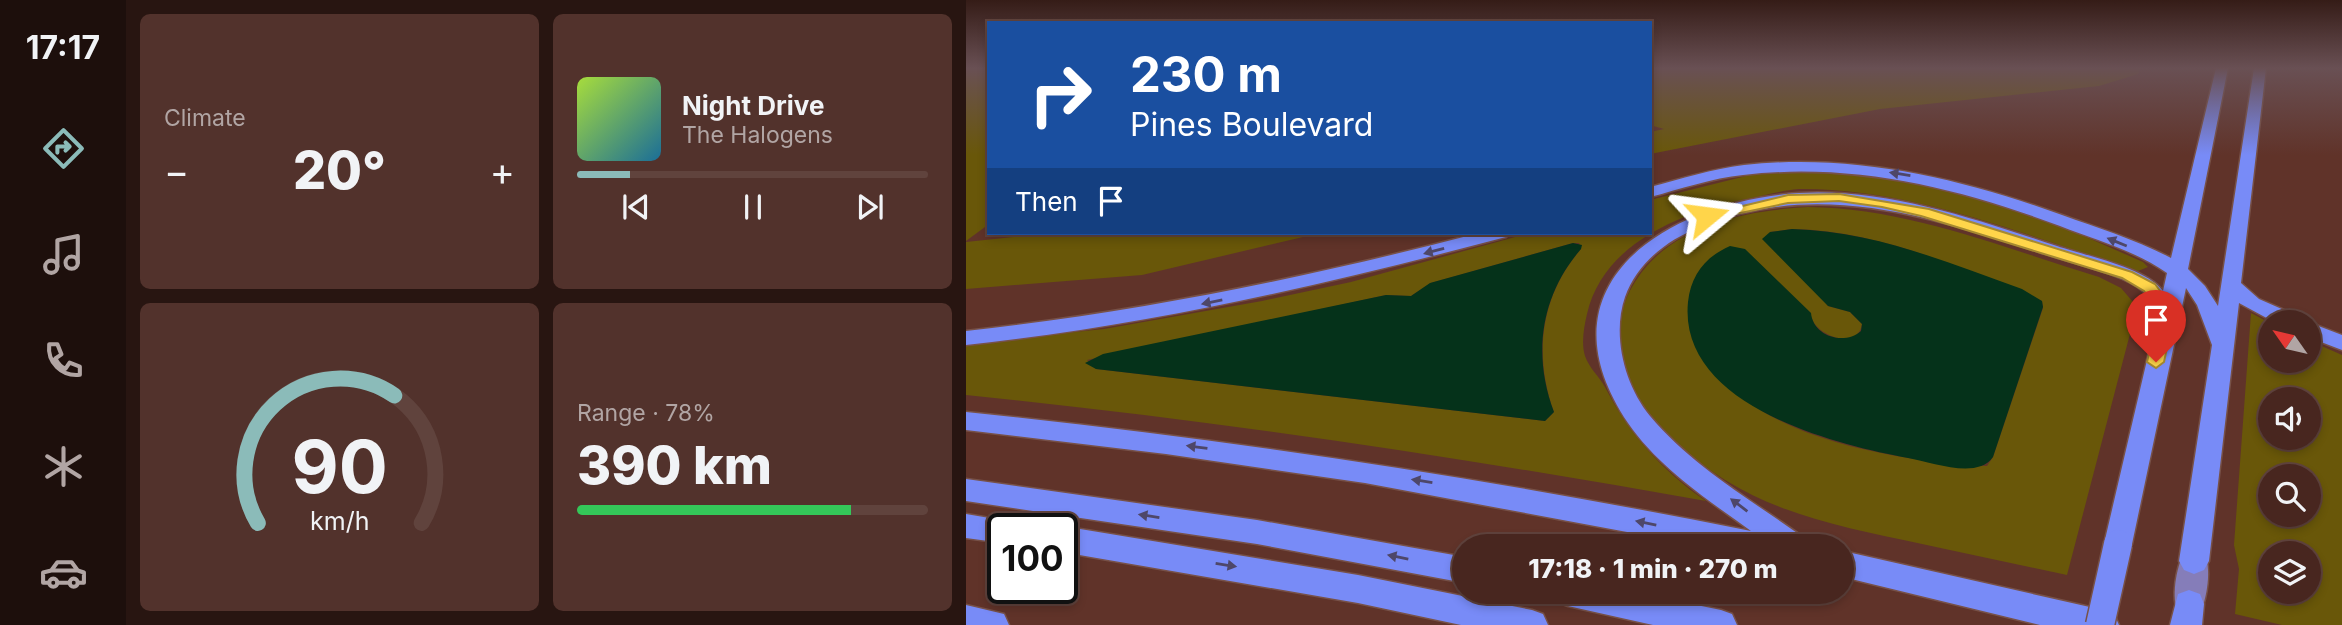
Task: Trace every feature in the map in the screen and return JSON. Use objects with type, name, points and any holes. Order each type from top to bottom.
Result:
[{"type":"highway","points":[[1854,567],[2101,625],[2167,311],[2216,97]]},
{"type":"highway","points":[[2194,561],[2256,97]]},
{"type":"highway","points":[[1652,192],[1745,170],[1815,167],[1897,173],[2004,198],[2138,250],[2178,272],[2204,299],[2223,345]]},
{"type":"highway","points":[[1777,534],[1664,448],[1627,401],[1616,374],[1607,334],[1612,297],[1618,283],[1640,256],[1669,234],[1707,216],[1765,202],[1819,197],[1882,203],[1924,212],[2127,275],[2150,287],[2167,311]]},
{"type":"highway","points":[[966,338],[1200,305],[1339,275],[1492,235]]},
{"type":"highway","points":[[2230,284],[2252,304],[2265,310]]},
{"type":"highway","points":[[2321,334],[2342,343]]},
{"type":"highway","points":[[966,421],[1267,456],[1469,490],[1698,534]]},
{"type":"highway","points":[[966,490],[1257,532],[1452,568]]},
{"type":"highway","points":[[966,526],[987,529]]},
{"type":"highway","points":[[1078,542],[1345,586],[1531,625]]},
{"type":"highway","points":[[1624,604],[1721,625]]},
{"type":"highway","points":[[966,621],[993,625]]},
{"type":"main road","points":[[2187,615],[2194,561]]},
{"type":"shaded area","points":[[966,97],[987,97],[987,225],[966,241]]},
{"type":"shaded area","points":[[1652,97],[1993,97],[1880,109],[1652,154],[1652,132],[1664,129],[1652,126]]},
{"type":"shaded area","points":[[1826,171],[1905,178],[2034,214],[2143,262],[2148,267],[2138,271],[1971,217],[1886,197],[1842,191],[1799,189],[1731,202],[1679,220],[1652,233],[1652,200],[1758,173]]},
{"type":"shaded area","points":[[1783,209],[1845,209],[1919,222],[1992,242],[2099,277],[2121,288],[2133,302],[2131,330],[2067,575],[1854,529],[1791,511],[1731,484],[1703,465],[1649,413],[1629,379],[1620,344],[1620,321],[1632,287],[1647,266],[1665,249],[1686,235],[1733,218]],"holes":[[[1792,229],[1857,236],[1920,253],[2042,301],[2043,308],[1993,457],[1987,466],[1896,456],[1835,442],[1804,431],[1749,403],[1726,383],[1706,359],[1690,331],[1812,319],[1822,331],[1838,338],[1846,339],[1859,332],[1862,324],[1850,312],[1828,306],[1770,232]]]},
{"type":"shaded area","points":[[1792,229],[1852,235],[1909,250],[2022,289],[2042,301],[2043,307],[1993,457],[1986,464],[1965,468],[1941,466],[1877,452],[1803,430],[1766,413],[1733,393],[1708,368],[1692,338],[1688,302],[1692,283],[1701,268],[1713,256],[1730,246],[1745,249],[1811,313],[1817,328],[1823,333],[1846,338],[1861,331],[1862,324],[1850,312],[1828,306],[1762,239],[1770,232]]},
{"type":"shaded area","points":[[1033,235],[1312,235],[1142,275],[966,289],[966,242]]},
{"type":"shaded area","points":[[1523,235],[1649,235],[1631,247],[1611,266],[1596,288],[1583,335],[1585,356],[1614,404],[1648,450],[1675,477],[1706,501],[1337,441],[966,395],[966,343],[1104,329],[1351,282]],"holes":[[[1573,243],[1579,243],[1581,249],[1567,267],[1549,305],[1543,347],[1544,369],[1554,412],[1545,421],[1096,369],[1087,360],[1386,295],[1411,296],[1431,283]]]},
{"type":"shaded area","points":[[1573,243],[1582,245],[1581,249],[1557,286],[1544,326],[1543,369],[1554,412],[1545,421],[1096,369],[1085,363],[1103,354],[1386,295],[1411,296],[1430,283]]},
{"type":"shaded area","points":[[2251,313],[2258,317],[2258,373],[2321,373],[2321,346],[2342,355],[2342,625],[2282,625],[2235,614],[2239,569],[2234,545]]},
{"type":"route","points":[[1707,216],[1788,199],[1819,197],[1882,203],[1924,212],[2127,275],[2150,287],[2167,311],[2156,362]]}]
